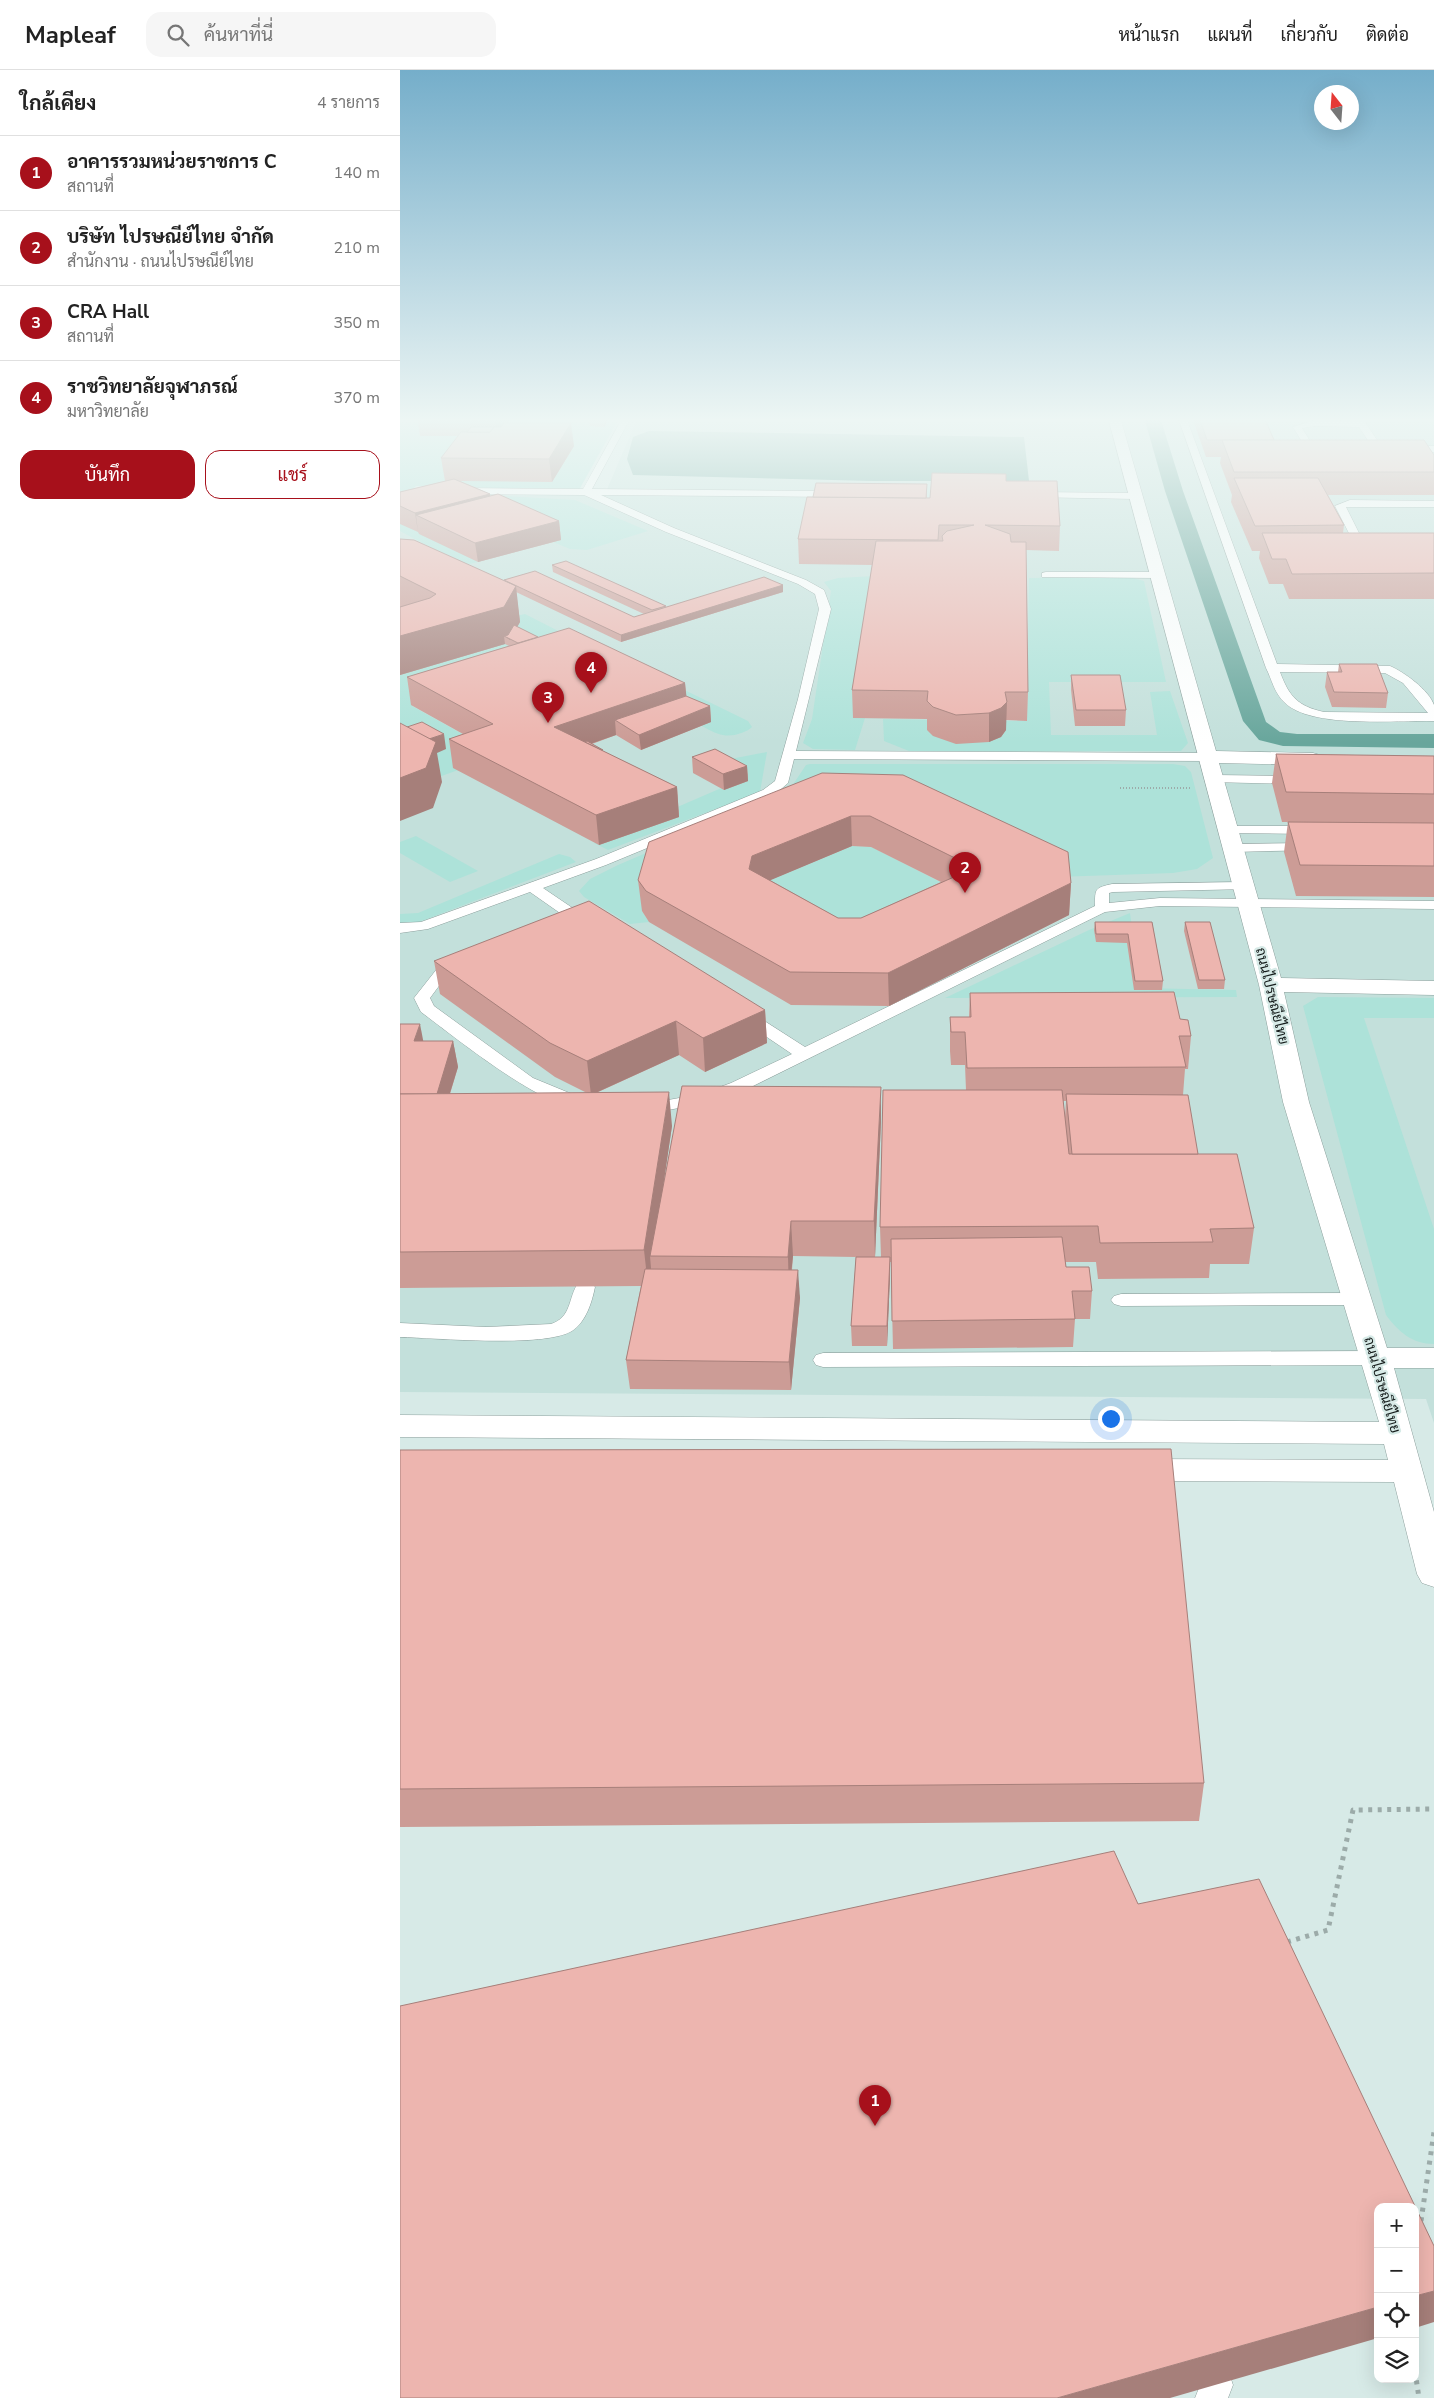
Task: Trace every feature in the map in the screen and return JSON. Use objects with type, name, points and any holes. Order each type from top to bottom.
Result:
[{"type":"street","name":"ถนนไปรษณีย์ไทย","points":[[1144,526],[1271,986],[1296,1102],[1388,1398],[1395,1433],[1434,1574]]},
{"type":"street","points":[[1208,757],[1336,759]]},
{"type":"street","points":[[1271,986],[1434,988]]},
{"type":"street","points":[[1375,1358],[1434,1358]]},
{"type":"street","points":[[400,1426],[1395,1433]]},
{"type":"street","points":[[1265,1433],[1280,1441],[1286,1451],[1286,1459],[1276,1470]]},
{"type":"street","points":[[1107,1470],[1406,1471]]},
{"type":"lane","points":[[400,928],[423,926],[600,862],[768,793],[781,783],[804,699],[825,609],[820,592],[802,582],[660,526]]},
{"type":"lane","points":[[1221,526],[1280,690],[1287,700],[1307,713],[1324,716],[1434,717]]},
{"type":"lane","points":[[1350,526],[1359,543],[1369,547],[1384,548]]},
{"type":"lane","points":[[1046,575],[1158,575]]},
{"type":"lane","points":[[1272,668],[1386,669],[1398,672],[1406,678],[1434,713]]},
{"type":"lane","points":[[788,755],[1208,757]]},
{"type":"lane","points":[[1216,784],[1314,781]]},
{"type":"lane","points":[[1231,839],[1326,830]]},
{"type":"lane","points":[[1231,839],[1329,846]]},
{"type":"lane","points":[[531,886],[575,917]]},
{"type":"lane","points":[[629,1110],[656,1108],[705,1098],[737,1087],[1102,908],[1246,894],[1434,905]]},
{"type":"lane","points":[[558,924],[586,912],[602,923]]},
{"type":"lane","points":[[471,958],[445,968],[422,998],[427,1009],[527,1082],[580,1104],[596,1106]]},
{"type":"lane","points":[[732,1008],[805,1055]]},
{"type":"lane","points":[[400,1330],[529,1334],[564,1327],[581,1308],[585,1286]]},
{"type":"lane","points":[[1121,1300],[1357,1299]]},
{"type":"lane","points":[[824,1360],[1375,1358]]},
{"type":"path","points":[[1120,788],[1216,784]]},
{"type":"path","points":[[1285,1943],[1328,1930],[1353,1810],[1434,1809]]},
{"type":"path","points":[[1420,2230],[1434,2132]]},
{"type":"path","points":[[1417,2383],[1419,2398]]},
{"type":"shaded area","points":[[400,526],[1434,526],[1434,1423],[1426,1399],[400,1392]]},
{"type":"shaded area","points":[[400,526],[635,526],[648,531],[587,550],[570,549],[553,542],[470,564],[461,564],[400,531]]},
{"type":"shaded area","points":[[875,576],[865,718],[855,750],[813,749],[803,743],[812,719],[831,591],[824,582],[838,578]]},
{"type":"shaded area","points":[[1129,577],[1144,581],[1166,682],[1049,682],[1051,735],[1157,735],[1150,692],[1170,691],[1188,743],[1181,751],[909,751],[884,741],[883,719],[1027,721],[1029,578]]},
{"type":"shaded area","points":[[525,614],[580,642],[412,706],[500,755],[436,778],[400,758],[400,675],[509,642],[511,617]]},
{"type":"shaded area","points":[[617,657],[748,721],[752,727],[743,733],[723,735],[698,724]]},
{"type":"shaded area","points":[[767,752],[760,792],[608,850],[594,843],[726,786],[715,762]]},
{"type":"shaded area","points":[[1173,764],[1185,766],[1191,772],[1213,858],[1197,869],[1173,873],[1056,877],[903,804],[642,911],[649,922],[630,924],[584,897],[579,891],[590,879],[618,865],[770,800],[792,786],[806,765]]},
{"type":"shaded area","points":[[416,836],[478,871],[450,882],[400,853],[400,842]]},
{"type":"shaded area","points":[[852,846],[871,847],[962,893],[862,950],[754,887]]},
{"type":"shaded area","points":[[559,854],[570,857],[576,862],[414,924],[400,924],[400,914],[418,913]]},
{"type":"shaded area","points":[[1130,913],[1140,988],[1236,990],[1237,997],[945,998],[1089,930]]},
{"type":"shaded area","points":[[1318,997],[1434,998],[1434,1018],[1364,1018],[1434,1229],[1434,1344],[1419,1342],[1407,1336],[1386,1315],[1303,1006]]},
{"type":"building","points":[[438,526],[541,526],[475,543]]},
{"type":"building","points":[[801,526],[939,526],[938,540],[798,539]]},
{"type":"building","points":[[971,526],[987,526],[1010,534],[1011,542],[1026,542],[1028,692],[1005,692],[1007,702],[1001,708],[989,713],[956,715],[933,707],[927,701],[928,691],[852,690],[876,541],[943,541],[942,536],[947,531]]},
{"type":"building","points":[[1262,533],[1434,533],[1434,573],[1292,574],[1286,559],[1272,559]]},
{"type":"building","points":[[400,539],[414,540],[516,586],[504,607],[400,636],[400,607],[430,598],[436,594],[400,576]]},
{"type":"building","points":[[566,561],[666,606],[652,610],[552,565]]},
{"type":"building","points":[[535,571],[634,617],[764,577],[783,585],[621,635],[504,580]]},
{"type":"building","points":[[514,625],[538,637],[518,643],[504,636],[508,635]]},
{"type":"building","points":[[569,628],[685,683],[554,727],[677,787],[596,815],[449,739],[493,724],[407,677]]},
{"type":"building","points":[[1339,664],[1377,664],[1388,693],[1334,692],[1327,672],[1342,672]]},
{"type":"building","points":[[1071,675],[1120,675],[1126,710],[1076,710]]},
{"type":"building","points":[[686,696],[710,706],[639,735],[615,720]]},
{"type":"building","points":[[422,722],[444,734],[429,739],[407,727]]},
{"type":"building","points":[[400,723],[436,742],[426,768],[400,778]]},
{"type":"building","points":[[587,741],[603,750],[585,742]]},
{"type":"building","points":[[715,749],[747,766],[723,774],[692,757]]},
{"type":"building","points":[[1276,754],[1434,756],[1434,794],[1286,792]]},
{"type":"building","points":[[822,773],[903,775],[1068,852],[1071,883],[888,973],[790,972],[646,891],[638,880],[649,842]],"holes":[[[851,816],[870,816],[963,862],[963,873],[861,918],[838,918],[749,869],[752,856]]]},
{"type":"building","points":[[1288,822],[1434,823],[1434,866],[1300,865]]},
{"type":"building","points":[[589,901],[765,1010],[703,1038],[676,1021],[587,1061],[550,1043],[434,961]]},
{"type":"building","points":[[1095,922],[1152,922],[1163,981],[1135,981],[1128,934],[1096,934]]},
{"type":"building","points":[[1185,922],[1210,922],[1225,980],[1199,980]]},
{"type":"building","points":[[1174,992],[1180,1019],[1188,1020],[1191,1036],[1179,1036],[1186,1067],[967,1068],[965,1032],[951,1032],[950,1017],[971,1017],[970,993]]},
{"type":"building","points":[[400,1024],[420,1024],[414,1041],[453,1041],[437,1094],[400,1094]]},
{"type":"building","points":[[682,1086],[881,1087],[874,1221],[791,1221],[788,1257],[650,1256]]},
{"type":"building","points":[[883,1090],[1062,1090],[1069,1154],[1237,1154],[1254,1228],[1210,1229],[1213,1242],[1100,1243],[1098,1226],[880,1227]]},
{"type":"building","points":[[669,1092],[644,1250],[400,1252],[400,1094]]},
{"type":"building","points":[[1066,1094],[1188,1095],[1198,1154],[1072,1154]]},
{"type":"building","points":[[1062,1237],[1066,1267],[1089,1267],[1092,1291],[1072,1291],[1075,1319],[892,1321],[891,1239]]},
{"type":"building","points":[[856,1257],[890,1257],[887,1326],[851,1326]]},
{"type":"building","points":[[645,1269],[798,1270],[789,1362],[626,1360]]},
{"type":"building","points":[[1171,1449],[1204,1783],[400,1789],[400,1450]]},
{"type":"building","points":[[1114,1851],[1138,1904],[1259,1879],[1413,2203],[1374,2203],[1374,2308],[1057,2398],[400,2398],[400,2006]]},
{"type":"building","points":[[1419,2215],[1434,2246],[1434,2291],[1419,2295]]},
{"type":"waterway","points":[[1186,526],[1254,721],[1267,735],[1283,740],[1297,741],[1434,741]]},
{"type":"place","name":"ราชวิทยาลัยจุฬาภรณ์","points":[[591,693]]},
{"type":"place","name":"CRA Hall","points":[[548,723]]},
{"type":"place","name":"บริษัท ไปรษณีย์ไทย จำกัด","points":[[965,893]]},
{"type":"place","name":"อาคารรวมหน่วยราชการ C","points":[[875,2126]]}]
